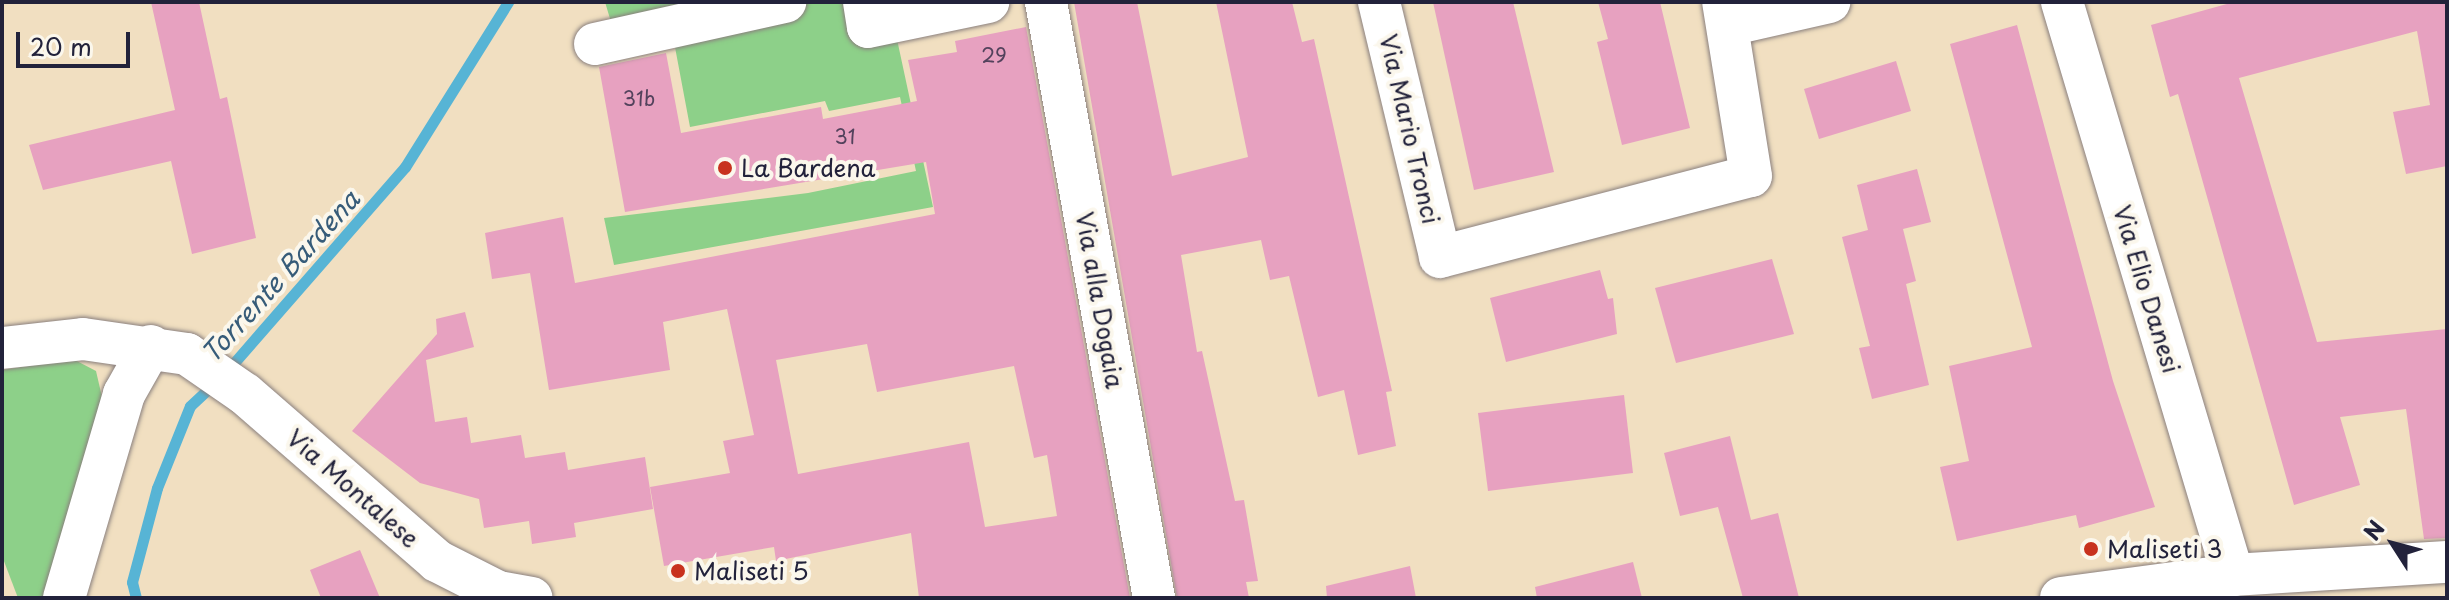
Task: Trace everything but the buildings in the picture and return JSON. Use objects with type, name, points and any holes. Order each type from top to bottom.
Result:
[{"type":"street","points":[[595,44],[785,2]]},
{"type":"street","points":[[864,2],[868,27],[988,2]]},
{"type":"street","name":"Via alla Dogaia","points":[[1046,2],[1154,598]]},
{"type":"street","name":"Via Mario Tronci","points":[[1379,2],[1440,257],[1751,176],[1726,14]]},
{"type":"street","points":[[1726,14],[1829,2]]},
{"type":"street","name":"Via Elio Danesi","points":[[2062,2],[2233,575]]},
{"type":"street","name":"Via Montalese","points":[[2,348],[83,339],[169,350],[245,394],[437,561],[498,592],[531,598]]},
{"type":"street","points":[[64,598],[124,394],[169,350]]},
{"type":"street","points":[[2061,598],[2233,575],[2447,562]]},
{"type":"green space","points":[[605,2],[889,2],[933,207],[614,265],[604,218],[808,193],[916,171],[900,97],[829,111],[825,101],[690,127],[668,10],[611,22]]},
{"type":"green space","points":[[73,359],[96,371],[102,397],[45,598],[18,598],[2,556],[2,370]]},
{"type":"waterway","name":"Torrente Bardena","points":[[226,372],[405,167],[508,2]]},
{"type":"waterway","name":"Torrente Bardena","points":[[136,598],[132,582],[157,488],[190,406],[214,384]]},
{"type":"place","name":"La Bardena","points":[[725,168]]},
{"type":"place","name":"Maliseti 3","points":[[2091,549]]},
{"type":"place","name":"Maliseti 5","points":[[678,571]]}]
